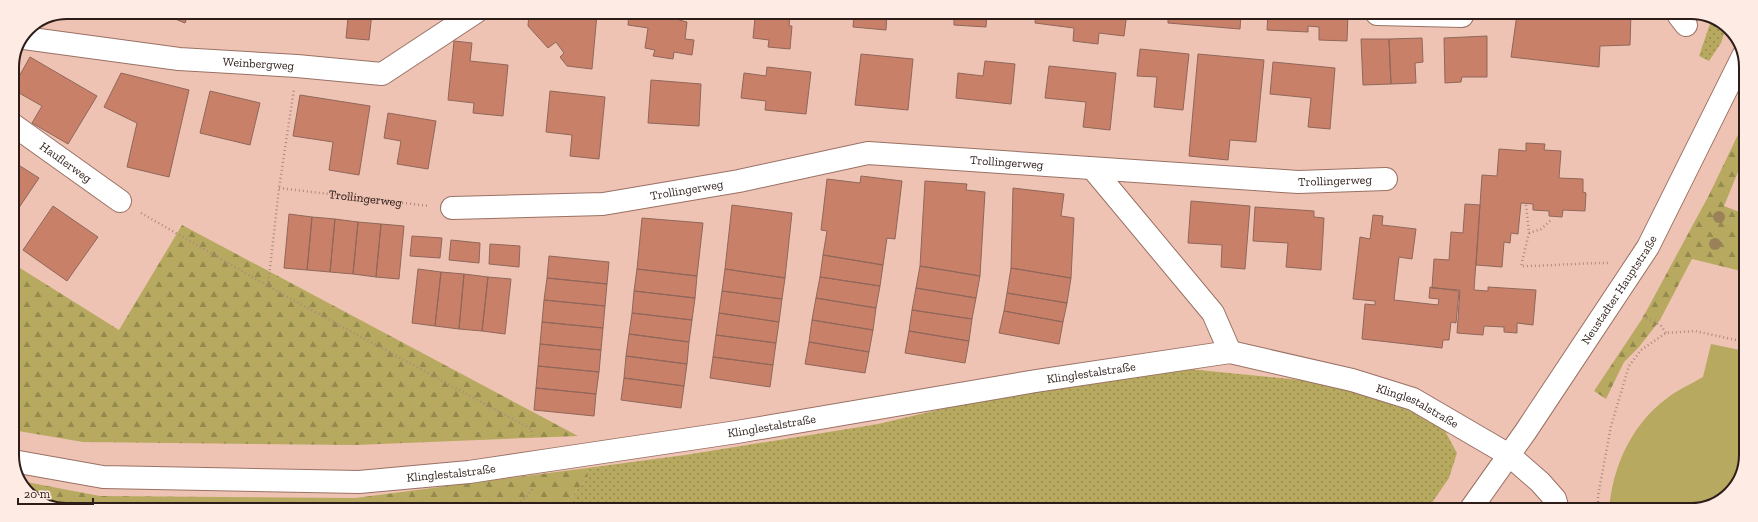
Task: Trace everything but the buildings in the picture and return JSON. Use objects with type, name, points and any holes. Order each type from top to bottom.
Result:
[{"type":"street","name":"Weinbergweg","points":[[29,39],[179,59],[297,66],[382,74],[465,19]]},
{"type":"street","name":"Neustadter Hauptstraße","points":[[1475,503],[1509,455],[1648,247],[1739,64]]},
{"type":"street","name":"Hauflerweg","points":[[19,129],[120,200]]},
{"type":"street","name":"Trollingerweg","points":[[452,208],[603,204],[739,182],[868,153],[1298,182],[1386,179]]},
{"type":"street","points":[[1093,169],[1212,313],[1230,352]]},
{"type":"street","name":"Klinglestalstraße","points":[[20,461],[103,477],[359,482],[469,472],[737,432],[1036,381],[1230,352],[1352,380],[1413,399],[1509,455],[1540,482],[1555,503]]},
{"type":"path","points":[[268,286],[279,188],[297,66]]},
{"type":"path","name":"Trollingerweg","points":[[279,188],[452,208]]},
{"type":"path","points":[[120,200],[268,286],[531,429]]},
{"type":"path","points":[[1526,205],[1529,233],[1521,266],[1608,263]]},
{"type":"path","points":[[1529,233],[1541,229],[1551,220]]},
{"type":"path","points":[[1643,316],[1661,326],[1666,333]]},
{"type":"path","points":[[1598,503],[1611,426],[1629,366],[1641,350],[1666,333],[1695,331],[1739,341]]},
{"type":"green space","points":[[1710,23],[1724,33],[1721,43],[1709,61],[1699,56]]},
{"type":"green space","points":[[1739,133],[1739,170],[1724,206],[1739,212],[1739,271],[1692,259],[1660,320],[1639,347],[1624,362],[1606,399],[1594,391],[1642,319],[1709,195]]},
{"type":"green space","points":[[182,225],[578,436],[356,445],[83,442],[19,431],[19,267],[119,330]]},
{"type":"green space","points":[[1711,344],[1739,350],[1739,461],[1734,476],[1727,487],[1715,497],[1697,503],[1610,503],[1614,479],[1619,463],[1633,434],[1643,421],[1666,399],[1703,377]]},
{"type":"green space","points":[[1189,369],[1321,382],[1408,409],[1445,431],[1457,453],[1449,478],[1432,503],[566,503],[588,477],[587,468],[685,455],[878,424],[989,398]]},
{"type":"green space","points":[[587,468],[588,477],[566,503],[61,503],[41,495],[35,491],[28,482],[100,496],[355,498]]}]
